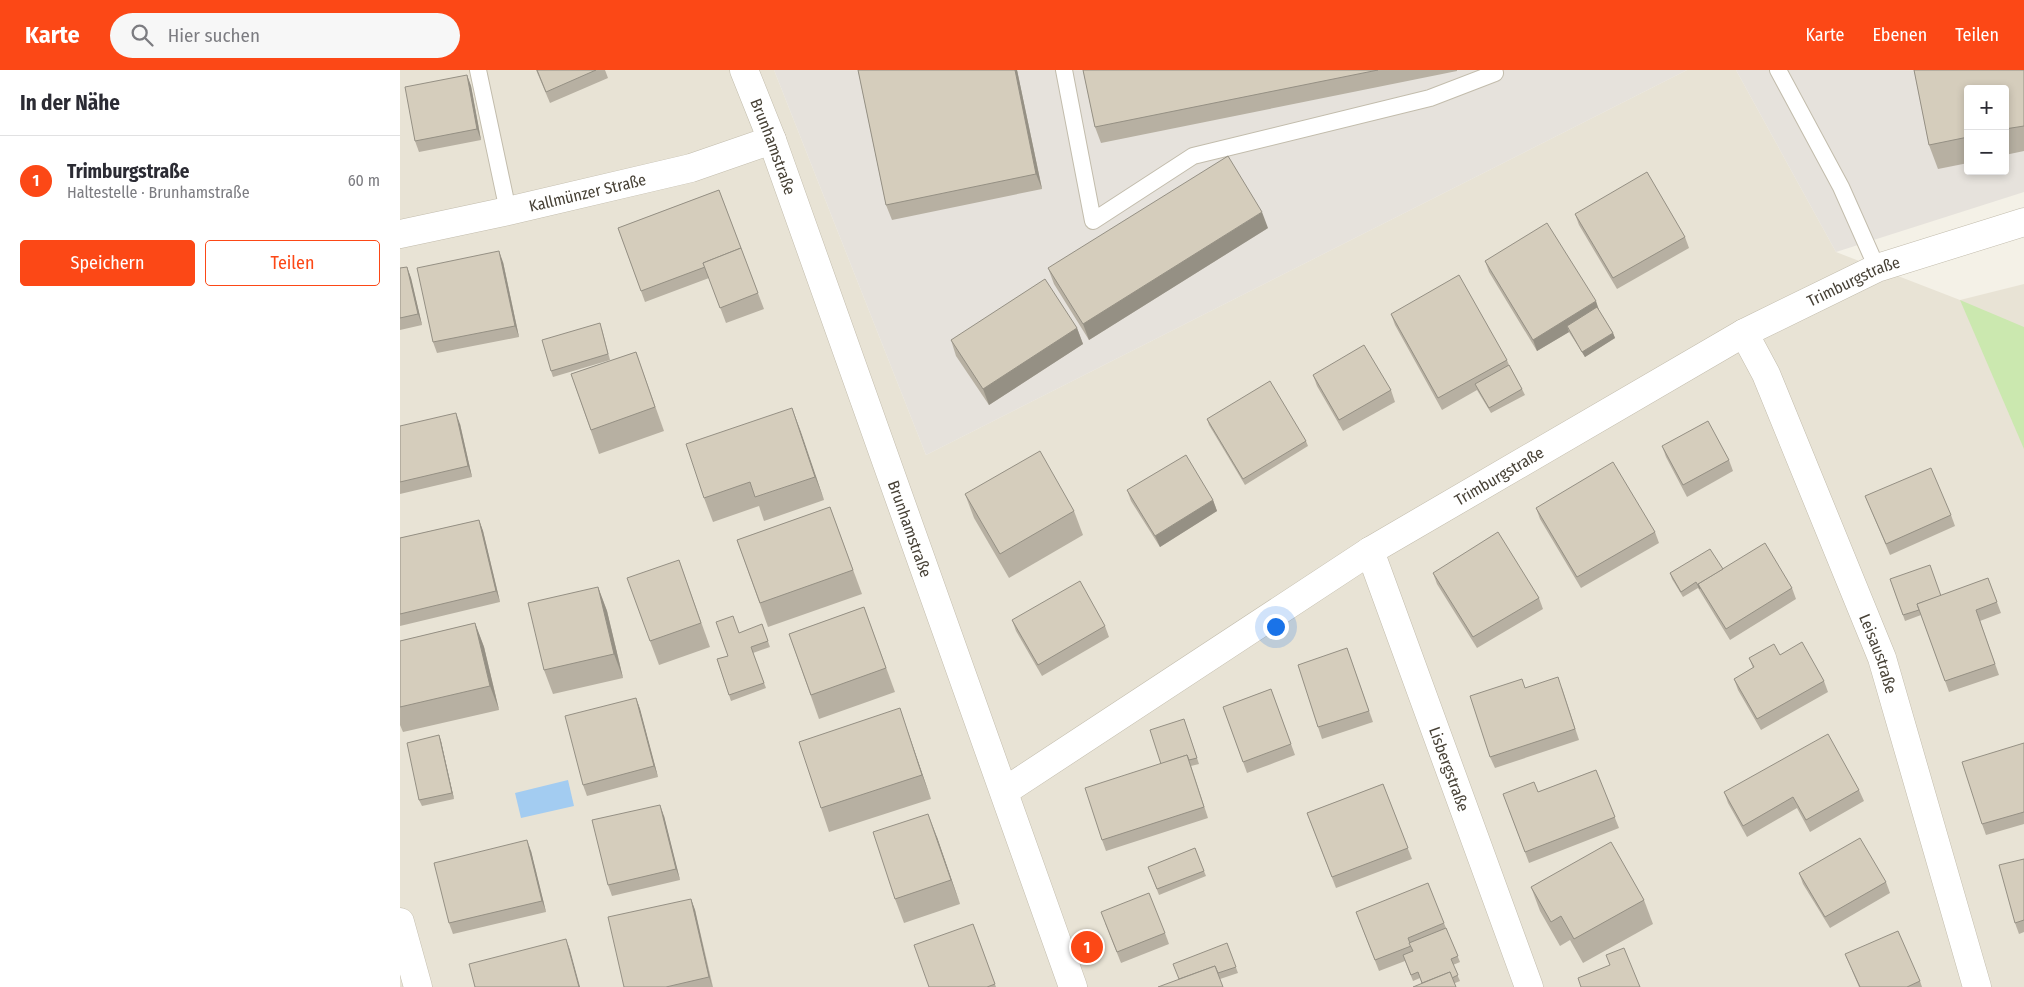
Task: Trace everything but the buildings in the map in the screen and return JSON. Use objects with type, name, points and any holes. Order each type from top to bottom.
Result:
[{"type":"street","name":"Brunhamstraße","points":[[744,70],[772,140],[1005,791],[1073,987]]},
{"type":"street","name":"Kallmünzer Straße","points":[[400,234],[691,168],[772,140]]},
{"type":"street","name":"Trimburgstraße","points":[[1005,791],[1370,551],[1744,333],[1877,268],[2024,222]]},
{"type":"street","name":"Leisaustraße","points":[[1744,333],[1766,374],[1882,658],[1977,987]]},
{"type":"street","name":"Lisbergstraße","points":[[1370,551],[1529,987]]},
{"type":"street","points":[[400,922],[418,987]]},
{"type":"lane","points":[[478,70],[508,211]]},
{"type":"lane","points":[[1064,70],[1093,221],[1193,156],[1430,98],[1495,72],[1494,70]]},
{"type":"lane","points":[[1778,70],[1842,187],[1877,268]]},
{"type":"shaded area","points":[[400,70],[774,70],[926,455],[1687,70],[1736,70],[1836,252],[1960,300],[2024,284],[2024,987],[400,987]]},
{"type":"shaded area","points":[[774,70],[1687,70],[926,455]]},
{"type":"shaded area","points":[[1736,70],[2024,70],[2024,192],[1836,252]]},
{"type":"green space","points":[[1960,300],[2024,327],[2024,449]]},
{"type":"water","points":[[568,780],[574,806],[521,818],[515,793]]},
{"type":"place","name":"Trimburgstraße","points":[[1087,947]]}]
